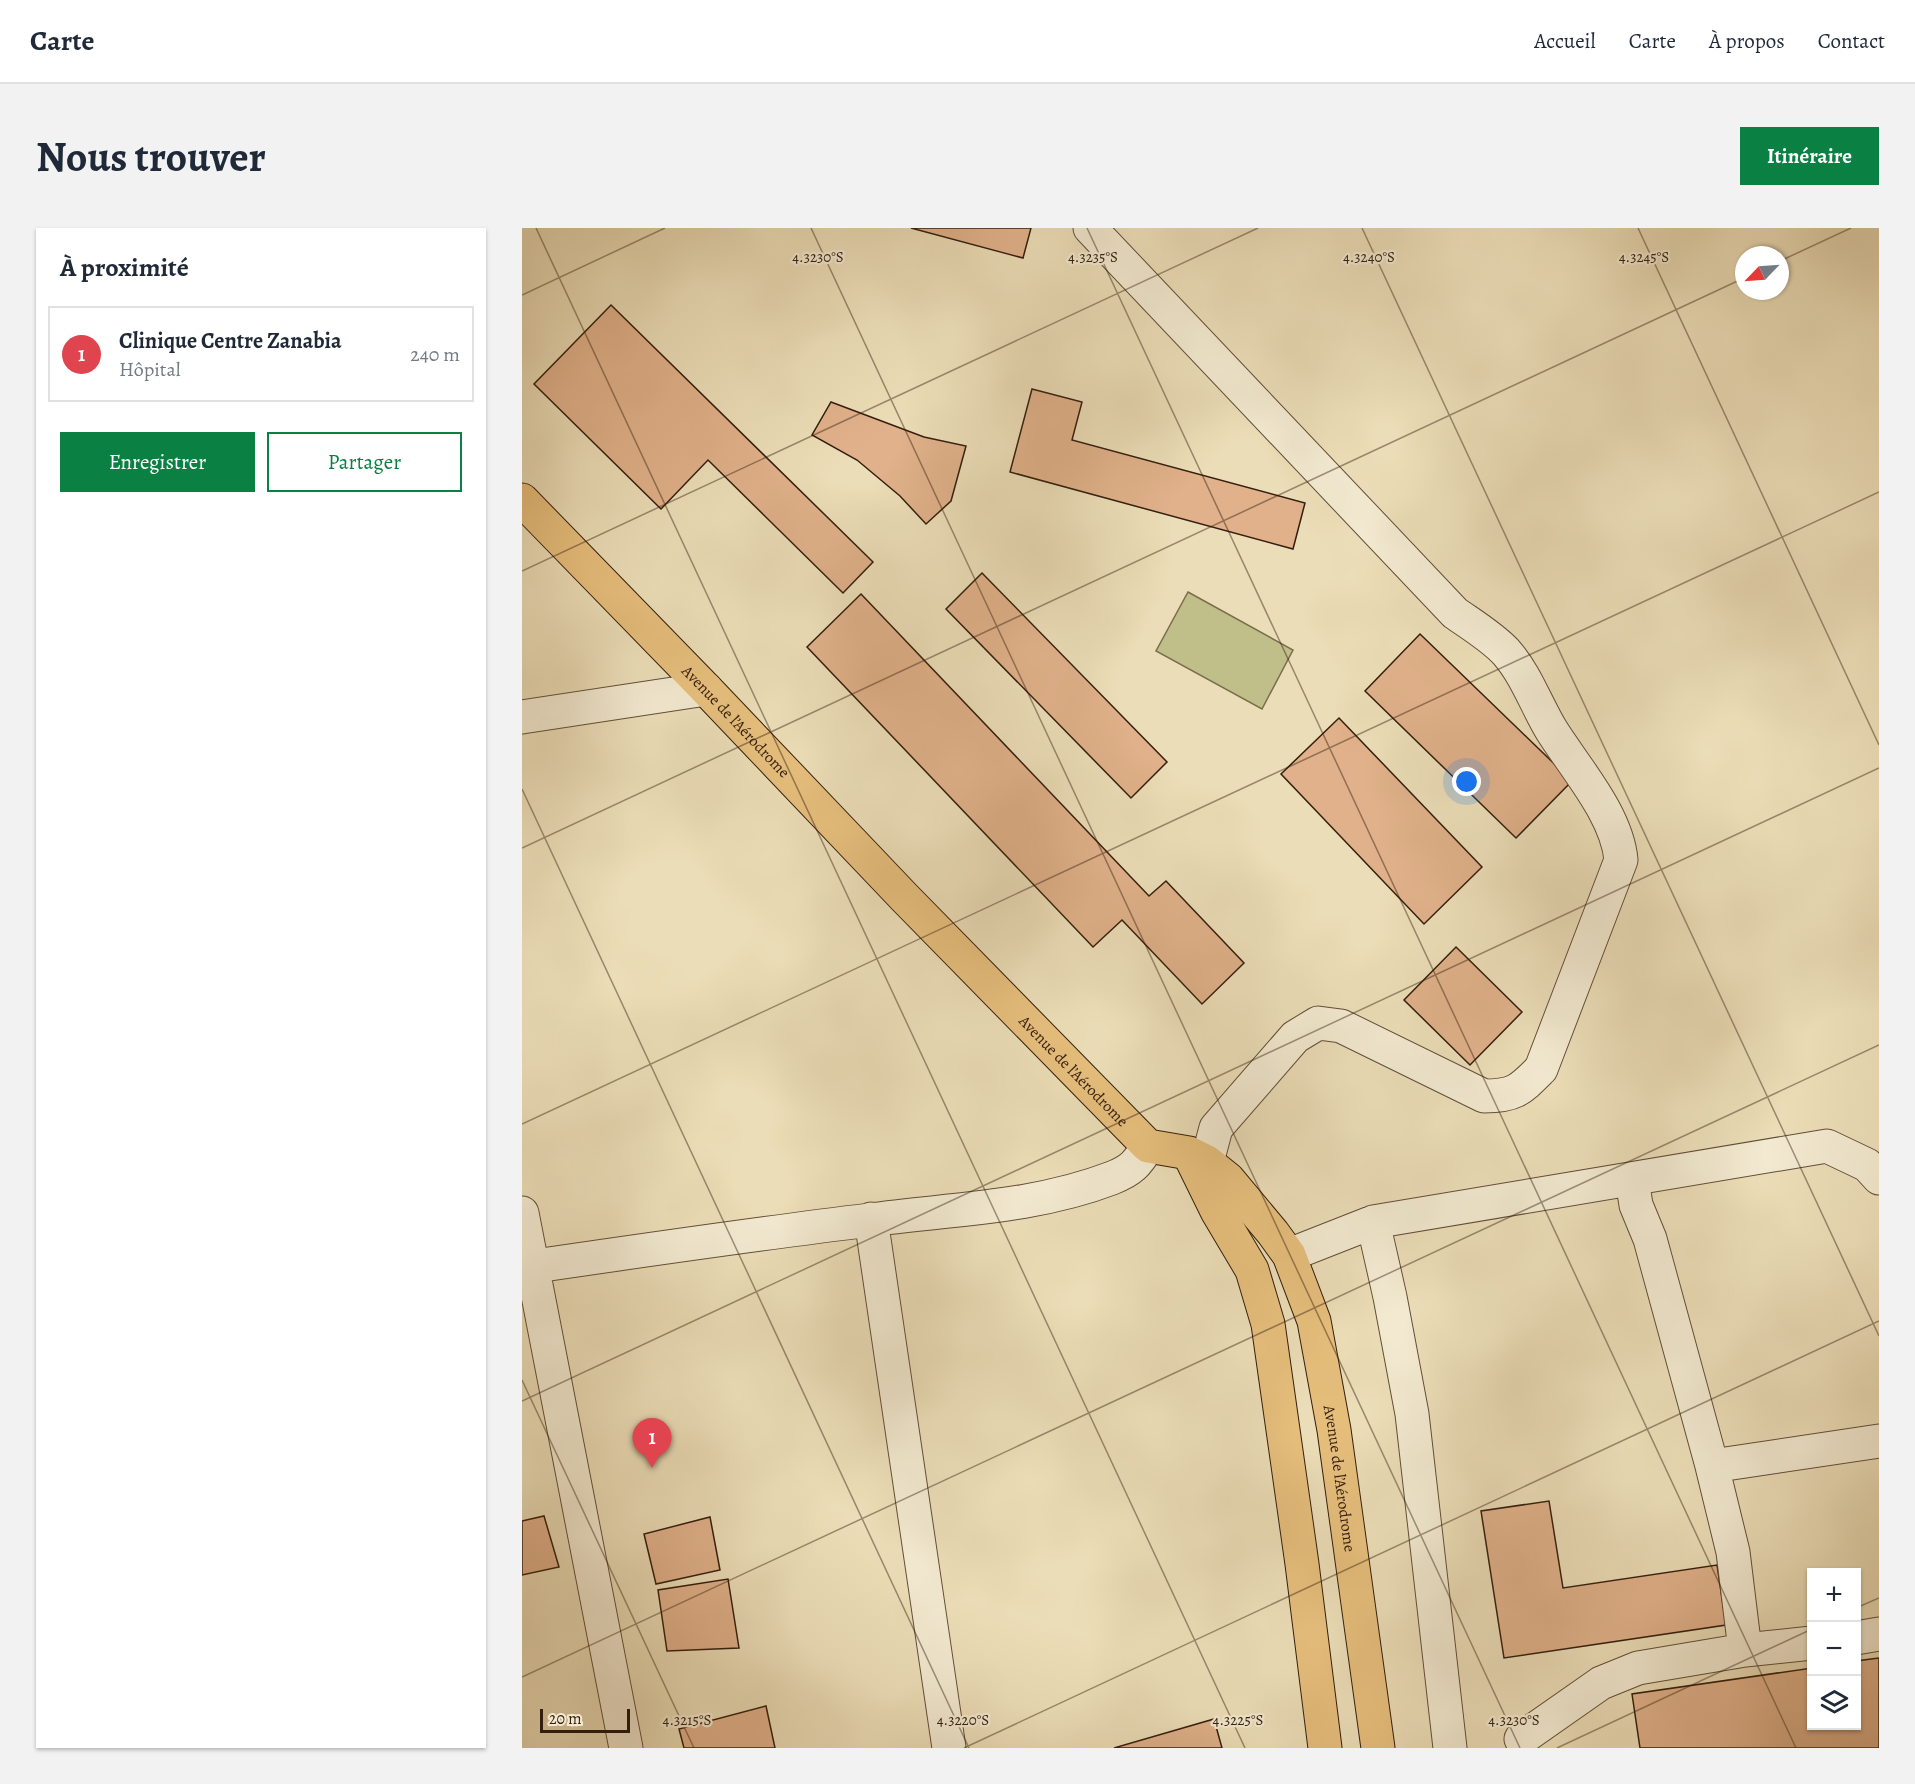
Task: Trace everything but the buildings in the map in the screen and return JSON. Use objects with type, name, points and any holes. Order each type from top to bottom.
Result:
[{"type":"main road","name":"Avenue de l’Aérodrome","points":[[522,500],[706,689],[904,898],[1148,1146]]},
{"type":"main road","points":[[1148,1146],[1198,1157],[1217,1210],[1252,1270],[1268,1324],[1325,1748]]},
{"type":"main road","name":"Avenue de l’Aérodrome","points":[[1198,1157],[1235,1186],[1289,1255],[1314,1321],[1334,1430],[1378,1748]]},
{"type":"street","points":[[1090,228],[1455,613],[1505,651],[1526,679],[1551,730],[1594,792],[1620,844],[1621,860],[1541,1069],[1522,1088],[1504,1096],[1484,1096],[1341,1026],[1318,1023],[1295,1037],[1216,1128],[1198,1157]]},
{"type":"street","points":[[522,717],[706,689]]},
{"type":"street","points":[[526,1267],[871,1219],[1013,1204],[1065,1193],[1113,1178],[1135,1166],[1148,1146]]},
{"type":"street","points":[[1289,1255],[1373,1222],[1827,1146],[1867,1165],[1879,1178]]},
{"type":"street","points":[[1632,1179],[1635,1205],[1650,1239],[1733,1552],[1744,1650]]},
{"type":"street","points":[[522,1213],[526,1267],[626,1748]]},
{"type":"street","points":[[871,1219],[950,1748]]},
{"type":"street","points":[[1373,1222],[1412,1414],[1450,1748]]},
{"type":"street","points":[[1712,1466],[1879,1441]]},
{"type":"street","points":[[1861,1637],[1879,1634]]},
{"type":"street","points":[[1521,1739],[1601,1683],[1638,1668],[1744,1650],[1807,1644]]},
{"type":"shaded area","points":[[1188,592],[1293,650],[1262,709],[1156,651]]},
{"type":"place","name":"Clinique Centre Zanabia","points":[[652,1468]]}]
